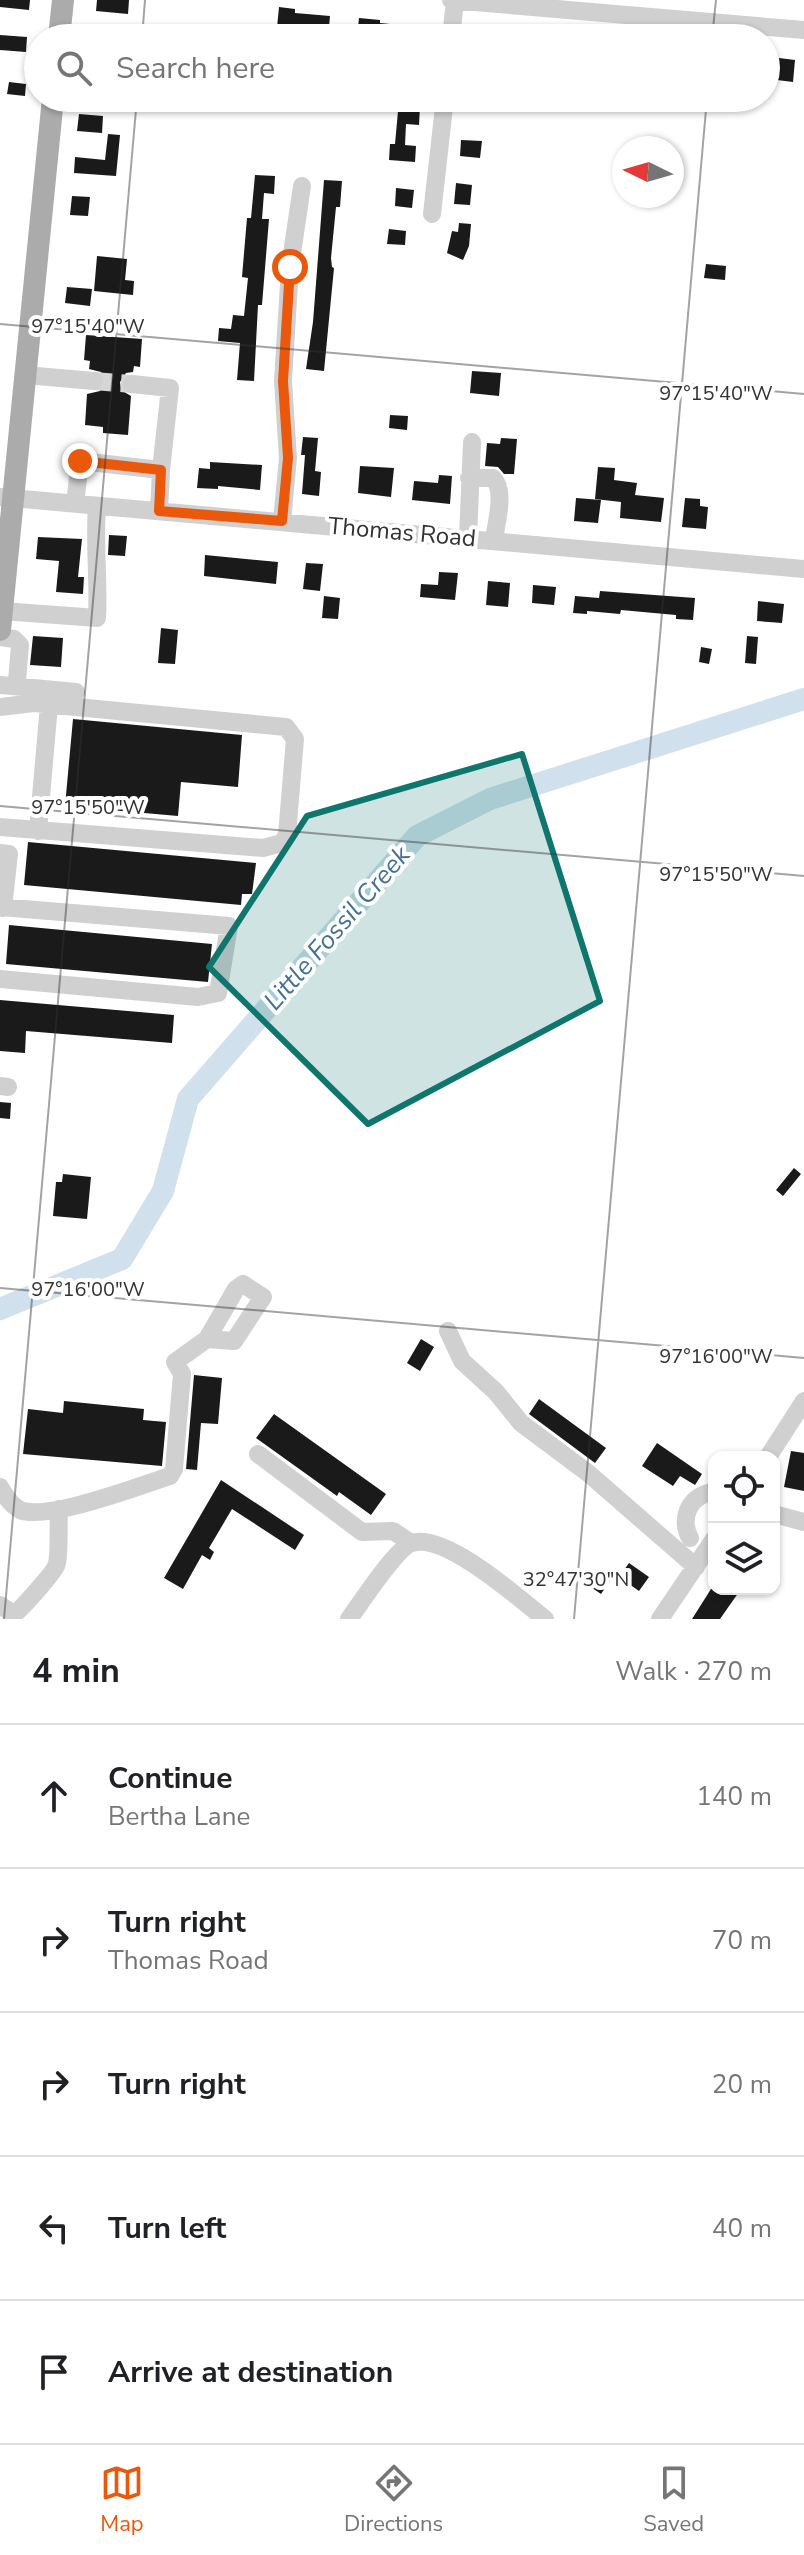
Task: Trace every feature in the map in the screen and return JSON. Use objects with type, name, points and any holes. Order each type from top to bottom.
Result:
[{"type":"main road","points":[[60,24],[63,0]]},
{"type":"main road","points":[[1,621],[6,498],[25,375],[52,112]]},
{"type":"street","points":[[452,24],[453,0],[641,8],[760,24]]},
{"type":"street","points":[[780,27],[804,30]]},
{"type":"street","points":[[432,214],[443,112]]},
{"type":"street","points":[[282,521],[288,458],[284,367],[290,267],[302,186]]},
{"type":"street","points":[[25,375],[94,381]]},
{"type":"street","points":[[132,384],[170,388],[159,511]]},
{"type":"street","points":[[468,538],[472,442]]},
{"type":"street","points":[[75,504],[80,461],[161,470]]},
{"type":"street","points":[[469,478],[493,478],[498,483],[494,540]]},
{"type":"street","name":"Thomas Road","points":[[6,498],[804,569]]},
{"type":"street","points":[[1,621],[97,618],[99,577],[94,536],[97,506]]},
{"type":"street","points":[[0,637],[14,639],[20,645],[17,681],[6,686]]},
{"type":"street","points":[[6,686],[76,692]]},
{"type":"street","points":[[0,707],[34,703],[286,727],[295,739],[287,835],[282,843],[263,848],[0,827]]},
{"type":"street","points":[[38,831],[49,705]]},
{"type":"street","points":[[0,853],[9,854],[2,908],[229,926],[218,993],[198,997],[0,979]]},
{"type":"street","points":[[448,1331],[462,1361],[496,1392],[521,1423],[685,1545],[708,1541]]},
{"type":"street","points":[[0,1487],[12,1505],[22,1511],[40,1513],[170,1476],[174,1469],[182,1374],[175,1362],[207,1339]]},
{"type":"street","points":[[772,1451],[804,1401]]},
{"type":"street","points":[[258,1454],[362,1532],[393,1531],[411,1543],[429,1543],[461,1556],[545,1619]]},
{"type":"street","points":[[696,1567],[685,1545],[684,1524],[692,1502],[708,1493]]},
{"type":"street","points":[[0,1605],[14,1614],[28,1614],[56,1566],[59,1509]]},
{"type":"street","points":[[780,1516],[804,1522]]},
{"type":"street","points":[[349,1619],[399,1552],[411,1543]]},
{"type":"street","points":[[660,1619],[708,1548]]},
{"type":"highlighted area","points":[[522,754],[600,1001],[368,1124],[209,967],[307,816]]},
{"type":"building","points":[[0,0],[30,0],[29,10],[0,7]]},
{"type":"building","points":[[97,0],[129,0],[128,14],[96,11]]},
{"type":"building","points":[[279,7],[295,9],[295,13],[330,16],[329,24],[277,24]]},
{"type":"building","points":[[359,18],[390,24],[358,24]]},
{"type":"building","points":[[0,35],[24,37],[24,52],[0,50]]},
{"type":"building","points":[[780,58],[795,60],[793,82],[780,80]]},
{"type":"building","points":[[9,82],[24,84],[24,96],[7,94]]},
{"type":"building","points":[[398,112],[420,112],[419,125],[406,124],[405,145],[416,146],[415,162],[389,160],[390,144],[395,144]]},
{"type":"building","points":[[79,114],[103,116],[102,133],[77,131]]},
{"type":"building","points":[[108,134],[120,135],[116,176],[74,173],[75,157],[105,160]]},
{"type":"building","points":[[461,140],[482,141],[480,158],[460,156]]},
{"type":"building","points":[[255,175],[275,176],[274,194],[264,193],[262,219],[269,219],[262,305],[258,305],[254,381],[237,380],[240,343],[218,341],[219,328],[231,329],[233,315],[244,316],[248,278],[242,277],[247,218],[251,218]]},
{"type":"building","points":[[324,180],[342,181],[331,258],[334,268],[324,371],[306,369],[313,322]]},
{"type":"building","points":[[456,183],[472,185],[470,205],[454,204]]},
{"type":"building","points":[[396,188],[414,190],[412,208],[395,206]]},
{"type":"building","points":[[72,196],[90,197],[88,216],[70,215]]},
{"type":"building","points":[[459,223],[471,224],[469,246],[463,260],[447,253],[452,231],[458,232]]},
{"type":"building","points":[[389,229],[406,231],[405,245],[387,244]]},
{"type":"building","points":[[97,256],[127,259],[125,280],[134,281],[133,295],[94,291]]},
{"type":"building","points":[[706,264],[726,266],[725,280],[704,278]]},
{"type":"building","points":[[67,287],[92,289],[90,306],[65,303]]},
{"type":"building","points":[[86,335],[142,339],[140,367],[134,366],[133,372],[126,373],[120,382],[121,390],[131,396],[128,435],[103,433],[103,427],[85,425],[87,394],[100,391],[106,381],[101,372],[89,369],[90,361],[84,360]]},
{"type":"building","points":[[472,371],[501,373],[499,396],[470,393]]},
{"type":"building","points":[[390,415],[408,416],[407,430],[389,428]]},
{"type":"building","points":[[303,437],[318,438],[315,471],[321,472],[319,496],[302,494]]},
{"type":"building","points":[[501,438],[517,439],[514,474],[504,474],[498,467],[485,466],[487,443],[500,444]]},
{"type":"building","points":[[210,462],[262,465],[260,490],[218,486],[218,489],[197,488],[199,468],[210,469]]},
{"type":"building","points":[[360,466],[394,468],[391,497],[358,493]]},
{"type":"building","points":[[598,467],[615,468],[614,480],[637,483],[635,495],[664,498],[661,522],[620,518],[621,502],[595,499]]},
{"type":"building","points":[[439,475],[452,476],[450,504],[412,500],[414,481],[438,483]]},
{"type":"building","points":[[576,498],[601,500],[598,523],[574,521]]},
{"type":"building","points":[[685,498],[700,499],[700,506],[708,507],[706,529],[682,527]]},
{"type":"building","points":[[109,535],[127,536],[125,556],[108,555]]},
{"type":"building","points":[[38,537],[82,539],[78,577],[84,577],[83,594],[56,592],[59,561],[36,559]]},
{"type":"building","points":[[205,555],[278,562],[276,584],[204,576]]},
{"type":"building","points":[[306,563],[323,564],[320,591],[303,589]]},
{"type":"building","points":[[439,572],[458,573],[455,600],[420,597],[421,584],[438,585]]},
{"type":"building","points":[[488,581],[510,583],[508,607],[486,605]]},
{"type":"building","points":[[533,585],[556,587],[554,605],[532,603]]},
{"type":"building","points":[[600,591],[695,598],[693,620],[676,619],[676,615],[621,610],[620,614],[573,613],[575,596],[599,598]]},
{"type":"building","points":[[324,596],[340,598],[338,619],[322,618]]},
{"type":"building","points":[[758,601],[784,604],[782,623],[757,621]]},
{"type":"building","points":[[161,628],[178,630],[175,664],[158,663]]},
{"type":"building","points":[[33,636],[63,638],[61,667],[30,665]]},
{"type":"building","points":[[747,636],[758,637],[756,664],[745,663]]},
{"type":"building","points":[[701,647],[712,649],[709,664],[699,662]]},
{"type":"building","points":[[73,719],[242,735],[238,787],[181,782],[178,816],[65,806]]},
{"type":"building","points":[[28,842],[256,863],[252,894],[242,894],[241,905],[24,885]]},
{"type":"building","points":[[9,925],[212,944],[208,982],[6,964]]},
{"type":"building","points":[[0,1000],[174,1015],[172,1043],[26,1031],[25,1053],[0,1051]]},
{"type":"building","points":[[0,1102],[11,1103],[10,1119],[0,1118]]},
{"type":"building","points":[[794,1168],[801,1174],[783,1196],[776,1190]]},
{"type":"building","points":[[63,1174],[91,1177],[87,1219],[53,1216],[56,1182],[62,1182]]},
{"type":"building","points":[[421,1339],[434,1347],[420,1371],[407,1363]]},
{"type":"building","points":[[194,1375],[222,1378],[218,1424],[201,1423],[197,1470],[186,1469]]},
{"type":"building","points":[[539,1399],[606,1448],[595,1463],[529,1414]]},
{"type":"building","points":[[64,1401],[144,1409],[143,1420],[166,1422],[162,1466],[23,1454],[28,1409],[63,1413]]},
{"type":"building","points":[[274,1414],[386,1494],[371,1515],[339,1492],[337,1496],[256,1438]]},
{"type":"building","points":[[657,1443],[702,1474],[695,1485],[680,1476],[673,1486],[642,1466]]},
{"type":"building","points":[[791,1451],[804,1453],[804,1491],[784,1487]]},
{"type":"building","points":[[221,1480],[304,1535],[295,1550],[232,1509],[209,1548],[214,1552],[210,1560],[202,1555],[183,1589],[164,1578]]},
{"type":"building","points":[[629,1563],[649,1577],[639,1591],[619,1577]]},
{"type":"building","points":[[594,1570],[610,1581],[601,1594],[585,1583]]},
{"type":"building","points":[[708,1594],[737,1595],[720,1619],[692,1619]]},
{"type":"waterway","name":"Little Fossil Creek","points":[[0,1309],[122,1259],[163,1191],[188,1099],[417,836],[490,799],[804,699]]},
{"type":"tunnel","points":[[94,381],[132,384]]},
{"type":"route","points":[[80,461],[161,470],[159,511],[282,521],[288,458],[283,381],[290,267]]}]
